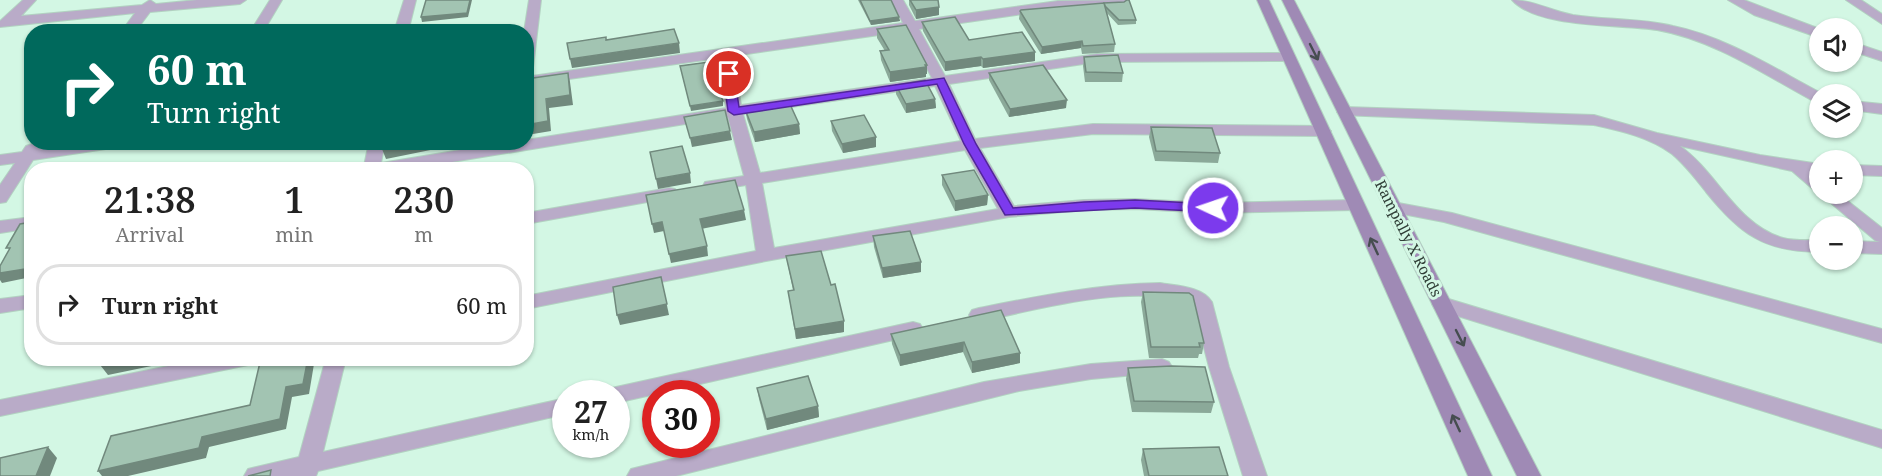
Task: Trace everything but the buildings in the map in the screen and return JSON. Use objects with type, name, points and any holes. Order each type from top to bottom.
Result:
[{"type":"main road","points":[[1263,0],[1480,476]]},
{"type":"main road","name":"Rampally X Roads","points":[[1288,0],[1529,476]]},
{"type":"main road","points":[[1303,88],[1334,90]]},
{"type":"street","points":[[4,25],[30,0]]},
{"type":"street","points":[[4,25],[149,4],[240,0]]},
{"type":"street","points":[[261,24],[276,0]]},
{"type":"street","points":[[402,24],[410,0]]},
{"type":"street","points":[[532,24],[535,0]]},
{"type":"street","points":[[897,0],[940,80],[970,144],[1009,212]]},
{"type":"street","points":[[534,80],[913,27],[1058,2],[1123,0]]},
{"type":"street","points":[[1518,0],[1531,9],[1551,15],[1675,30],[1725,48],[1763,66],[1809,93]]},
{"type":"street","points":[[1734,0],[1759,12],[1809,30]]},
{"type":"street","points":[[1852,0],[1882,20]]},
{"type":"street","points":[[133,24],[149,4]]},
{"type":"street","points":[[1863,50],[1882,57]]},
{"type":"street","points":[[726,54],[734,111],[753,178],[766,255]]},
{"type":"street","points":[[534,143],[1097,58],[1288,57]]},
{"type":"street","points":[[1863,106],[1882,108]]},
{"type":"street","points":[[1345,112],[1594,120],[1652,136],[1809,168]]},
{"type":"street","points":[[534,218],[753,178],[970,144],[1093,129],[1323,131]]},
{"type":"street","points":[[1652,136],[1680,153],[1742,220],[1757,232],[1771,240],[1809,245]]},
{"type":"street","points":[[0,159],[29,150]]},
{"type":"street","points":[[0,198],[31,150]]},
{"type":"street","points":[[415,162],[490,150]]},
{"type":"street","points":[[1798,168],[1809,177]]},
{"type":"street","points":[[1863,170],[1882,171]]},
{"type":"street","points":[[534,301],[766,255],[1009,212],[1135,204],[1213,208],[1355,205]]},
{"type":"street","points":[[1841,204],[1882,237]]},
{"type":"street","points":[[1393,207],[1457,220],[1882,336]]},
{"type":"street","points":[[0,227],[24,223]]},
{"type":"street","points":[[1863,248],[1882,248]]},
{"type":"street","points":[[960,319],[1132,289],[1180,291],[1196,296],[1202,302],[1199,367],[1255,476]]},
{"type":"street","points":[[0,306],[24,302]]},
{"type":"street","points":[[1442,304],[1882,439]]},
{"type":"street","points":[[630,392],[937,324]]},
{"type":"street","points":[[0,408],[208,366]]},
{"type":"street","points":[[307,470],[334,366]]},
{"type":"street","points":[[639,476],[963,394],[1061,376],[1131,368],[1199,367]]},
{"type":"street","points":[[256,476],[307,470],[552,409]]},
{"type":"route","points":[[729,74],[734,111],[940,80],[970,144],[1009,212],[1135,204],[1213,208]]}]
